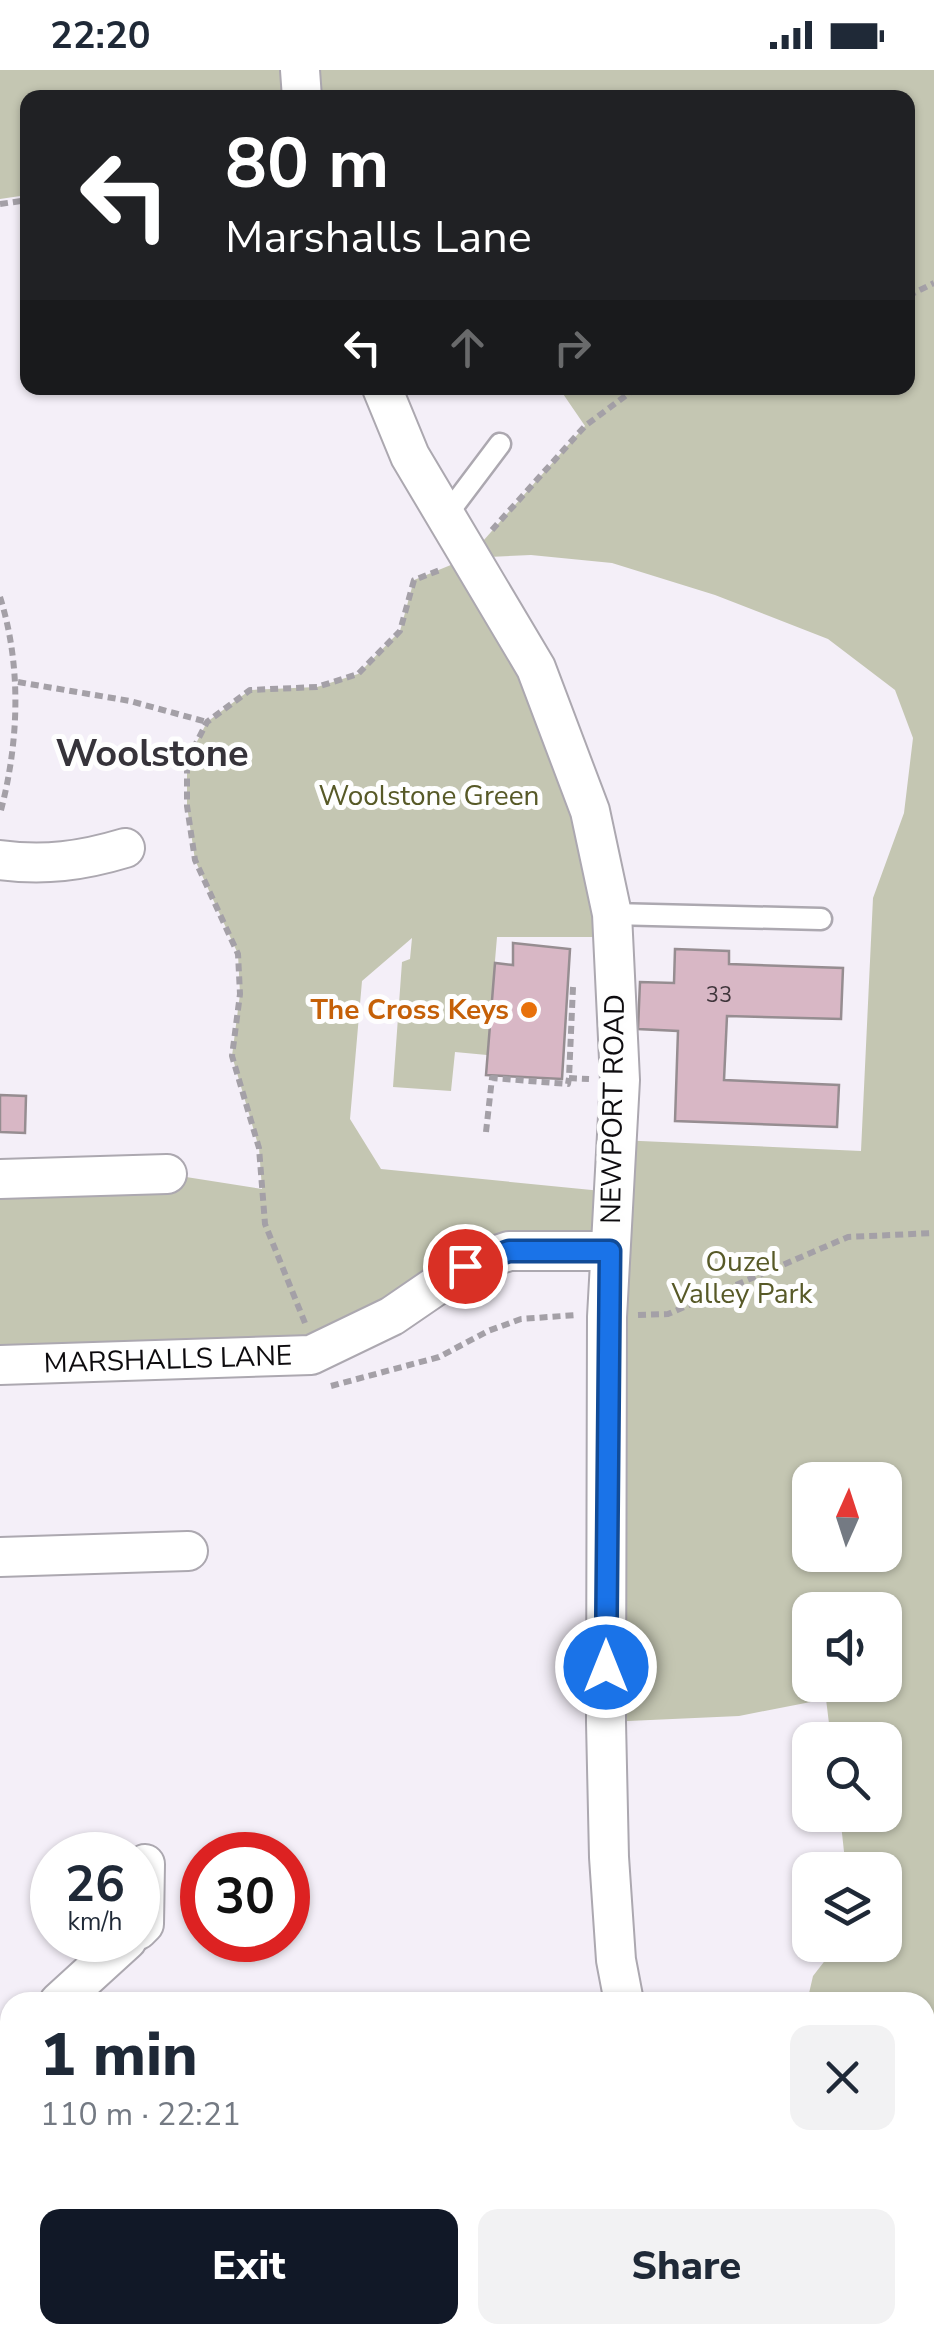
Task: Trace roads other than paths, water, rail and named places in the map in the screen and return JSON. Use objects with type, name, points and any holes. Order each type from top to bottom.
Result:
[{"type":"street","name":"NEWPORT ROAD","points":[[385,395],[410,456],[536,668],[590,811],[612,914],[620,1080],[607,1317],[609,1857],[622,1992]]},
{"type":"street","points":[[0,860],[87,860],[125,848]]},
{"type":"street","points":[[0,1179],[167,1174]]},
{"type":"street","name":"MARSHALLS LANE","points":[[0,1365],[314,1371],[465,1266],[526,1250],[610,1251]]},
{"type":"street","points":[[0,1558],[188,1551]]},
{"type":"street","points":[[71,1992],[103,1962]]},
{"type":"lane","points":[[445,517],[500,444]]},
{"type":"lane","points":[[612,914],[821,920]]},
{"type":"place","name":"The Cross Keys","points":[[529,1010]]},
{"type":"district","name":"Woolstone","points":[[152,753]]},
{"type":"park label","name":"Woolstone Green","points":[[429,796]]},
{"type":"park label","name":"Ouzel Valley Park","points":[[742,1278]]}]
